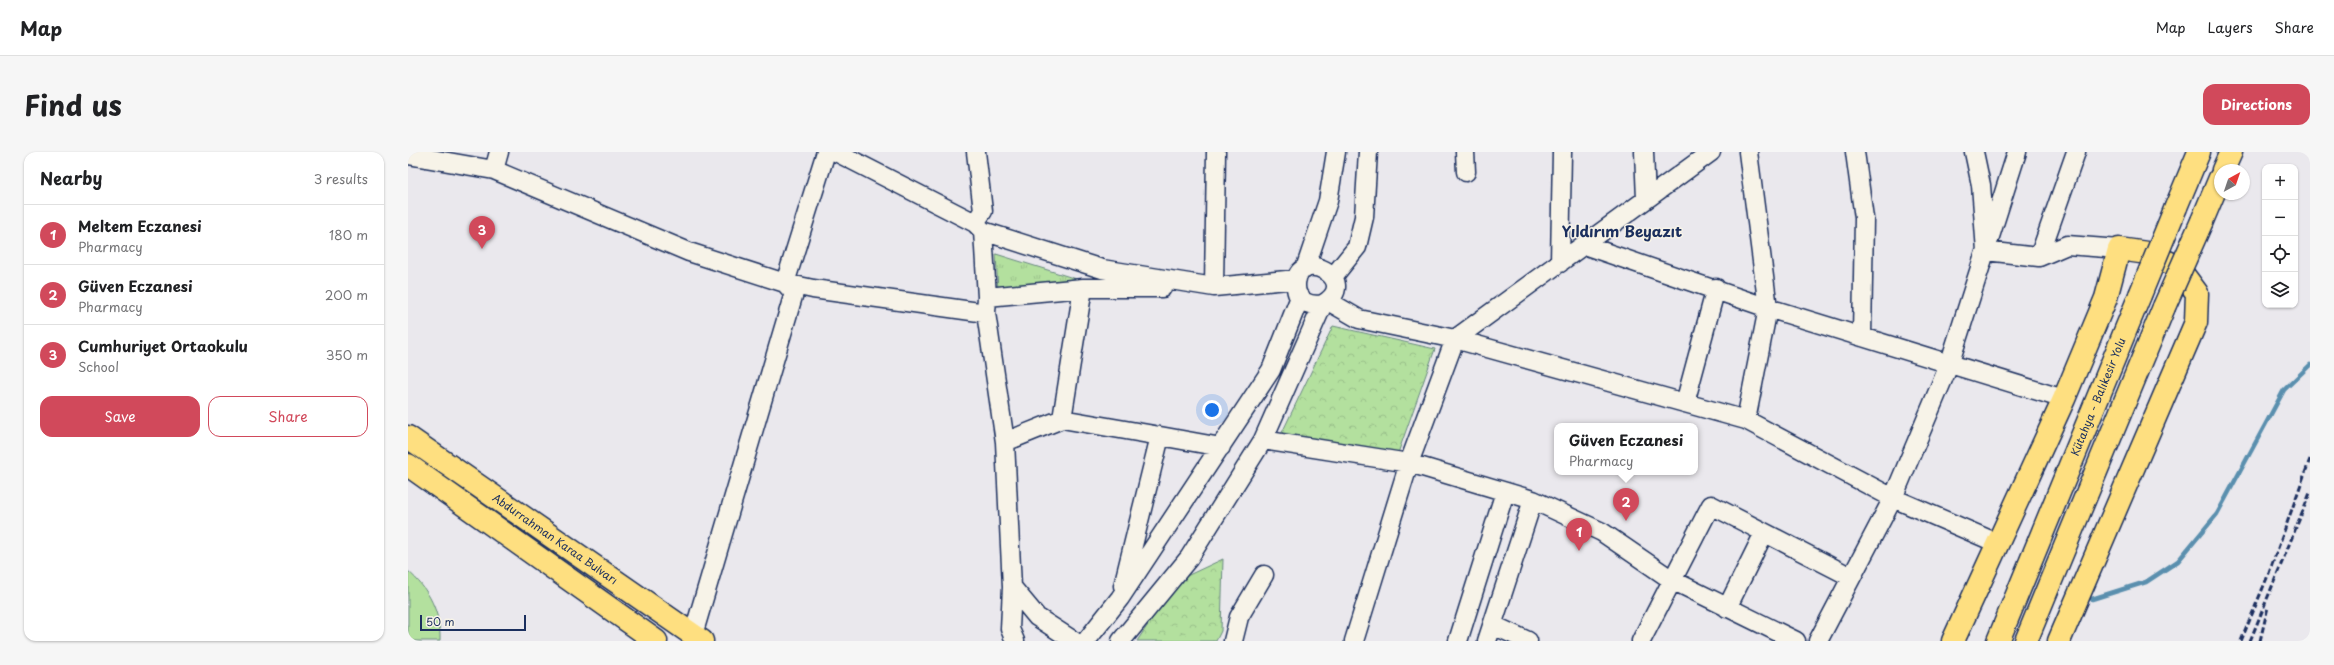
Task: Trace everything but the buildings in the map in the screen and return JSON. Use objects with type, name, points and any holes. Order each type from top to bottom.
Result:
[{"type":"main road","name":"Kütahya - Balıkesir Yolu","points":[[1998,641],[2199,152]]},
{"type":"main road","points":[[2225,164],[2230,152]]},
{"type":"main road","points":[[2026,641],[2164,307],[2214,192]]},
{"type":"main road","points":[[1953,641],[2064,399],[2106,298],[2119,249],[2147,252],[2177,266],[2197,293],[2196,322],[2059,641]]},
{"type":"main road","name":"Abdurrahman Karaa Bulvarı","points":[[408,437],[698,638]]},
{"type":"main road","points":[[408,465],[656,641]]},
{"type":"street","points":[[494,170],[498,152]]},
{"type":"street","points":[[785,282],[826,152]]},
{"type":"street","points":[[836,152],[979,227],[1102,269],[1214,287]]},
{"type":"street","points":[[976,152],[983,212],[979,227],[986,305],[1005,442],[1012,587],[1010,630],[1015,641]]},
{"type":"street","points":[[1214,287],[1216,152]]},
{"type":"street","points":[[1086,641],[1120,598],[1271,370],[1328,201],[1336,152]]},
{"type":"street","points":[[1121,641],[1189,558],[1263,440],[1330,291],[1357,247],[1364,217],[1368,152]]},
{"type":"street","points":[[1466,152],[1466,172]]},
{"type":"street","points":[[1560,263],[1562,152]]},
{"type":"street","points":[[1644,152],[1646,199]]},
{"type":"street","points":[[1354,641],[1409,463],[1455,339],[1711,152]]},
{"type":"street","points":[[1746,420],[1768,308],[1748,152]]},
{"type":"street","points":[[1855,152],[1864,218],[1862,337]]},
{"type":"street","points":[[1974,152],[1981,184],[1986,251]]},
{"type":"street","points":[[1822,639],[1851,577],[1893,498],[1950,365],[2017,152]]},
{"type":"street","points":[[2039,257],[2076,152]]},
{"type":"street","points":[[408,155],[494,170],[689,252],[785,282],[813,289],[986,305],[1082,288],[1214,287],[1300,284]]},
{"type":"street","points":[[1584,245],[1716,288],[1768,308],[2064,399]]},
{"type":"street","points":[[1986,251],[2039,257],[2067,245],[2119,249]]},
{"type":"street","points":[[1300,284],[1311,267],[1324,268],[1330,291],[1359,319],[1455,339],[1746,420],[1893,498],[1997,543]]},
{"type":"street","points":[[698,638],[794,293],[785,282]]},
{"type":"street","points":[[1300,284],[1310,305],[1330,291]]},
{"type":"street","points":[[1062,419],[1082,288]]},
{"type":"street","points":[[1685,403],[1716,288]]},
{"type":"street","points":[[1005,442],[1062,419],[1221,447]]},
{"type":"street","points":[[1120,598],[1160,436]]},
{"type":"street","points":[[1263,440],[1409,463],[1533,500],[1602,532],[1672,580],[1796,641]]},
{"type":"street","points":[[1458,641],[1504,492]]},
{"type":"street","points":[[1528,641],[1490,633],[1533,500]]},
{"type":"street","points":[[1641,641],[1711,505],[1851,577]]},
{"type":"street","points":[[1727,608],[1764,533]]},
{"type":"street","points":[[1232,641],[1239,617],[1264,575]]},
{"type":"street","points":[[1012,587],[1037,617],[1074,641]]},
{"type":"green space","points":[[996,254],[1083,281],[998,291]]},
{"type":"green space","points":[[1333,326],[1435,349],[1397,456],[1279,439]]},
{"type":"green space","points":[[1223,559],[1221,631],[1216,641],[1137,641],[1178,580]]},
{"type":"green space","points":[[408,571],[422,586],[432,602],[436,611],[440,631],[440,641],[408,641]]},
{"type":"waterway","points":[[2092,599],[2146,582],[2178,561],[2217,514],[2284,390],[2310,365]]},
{"type":"railway","points":[[2241,641],[2269,573],[2310,459]]},
{"type":"railway","points":[[2250,641],[2310,493]]},
{"type":"railway","points":[[2260,641],[2268,607]]},
{"type":"place","name":"Cumhuriyet Ortaokulu","points":[[482,249]]},
{"type":"place","name":"Güven Eczanesi","points":[[1626,521]]},
{"type":"place","name":"Meltem Eczanesi","points":[[1579,551]]},
{"type":"district","name":"Yıldırım Beyazıt","points":[[1622,232]]}]
